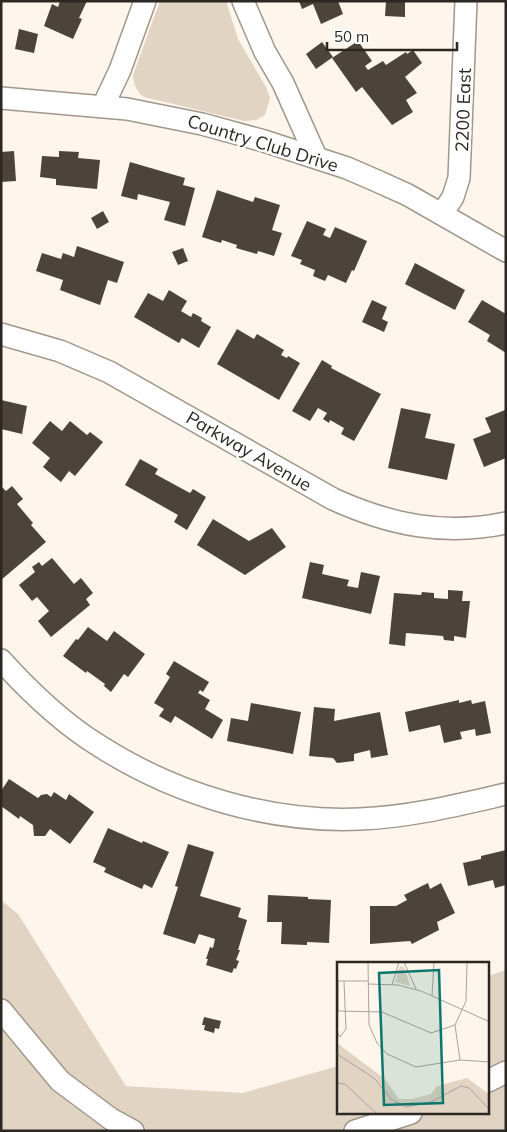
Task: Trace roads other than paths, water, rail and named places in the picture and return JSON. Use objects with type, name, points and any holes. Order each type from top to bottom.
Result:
[{"type":"street","points":[[103,106],[120,70],[145,1]]},
{"type":"street","points":[[243,1],[316,157]]},
{"type":"street","name":"2200 East","points":[[442,214],[453,197],[460,178],[466,1]]},
{"type":"street","name":"Country Club Drive","points":[[1,98],[103,106],[152,113],[202,124],[316,157],[377,181],[442,214],[506,251]]},
{"type":"street","name":"Parkway Avenue","points":[[1,334],[60,351],[109,372],[333,499],[356,510],[379,518],[426,527],[472,528],[506,523]]},
{"type":"street","points":[[1,660],[38,699],[98,745],[169,783],[208,797],[248,808],[288,816],[359,819],[430,811],[506,794]]},
{"type":"street","points":[[1,1010],[60,1081],[103,1123],[133,1131]]},
{"type":"street","points":[[490,1080],[506,1072]]},
{"type":"street","points":[[355,1131],[408,1114]]}]
